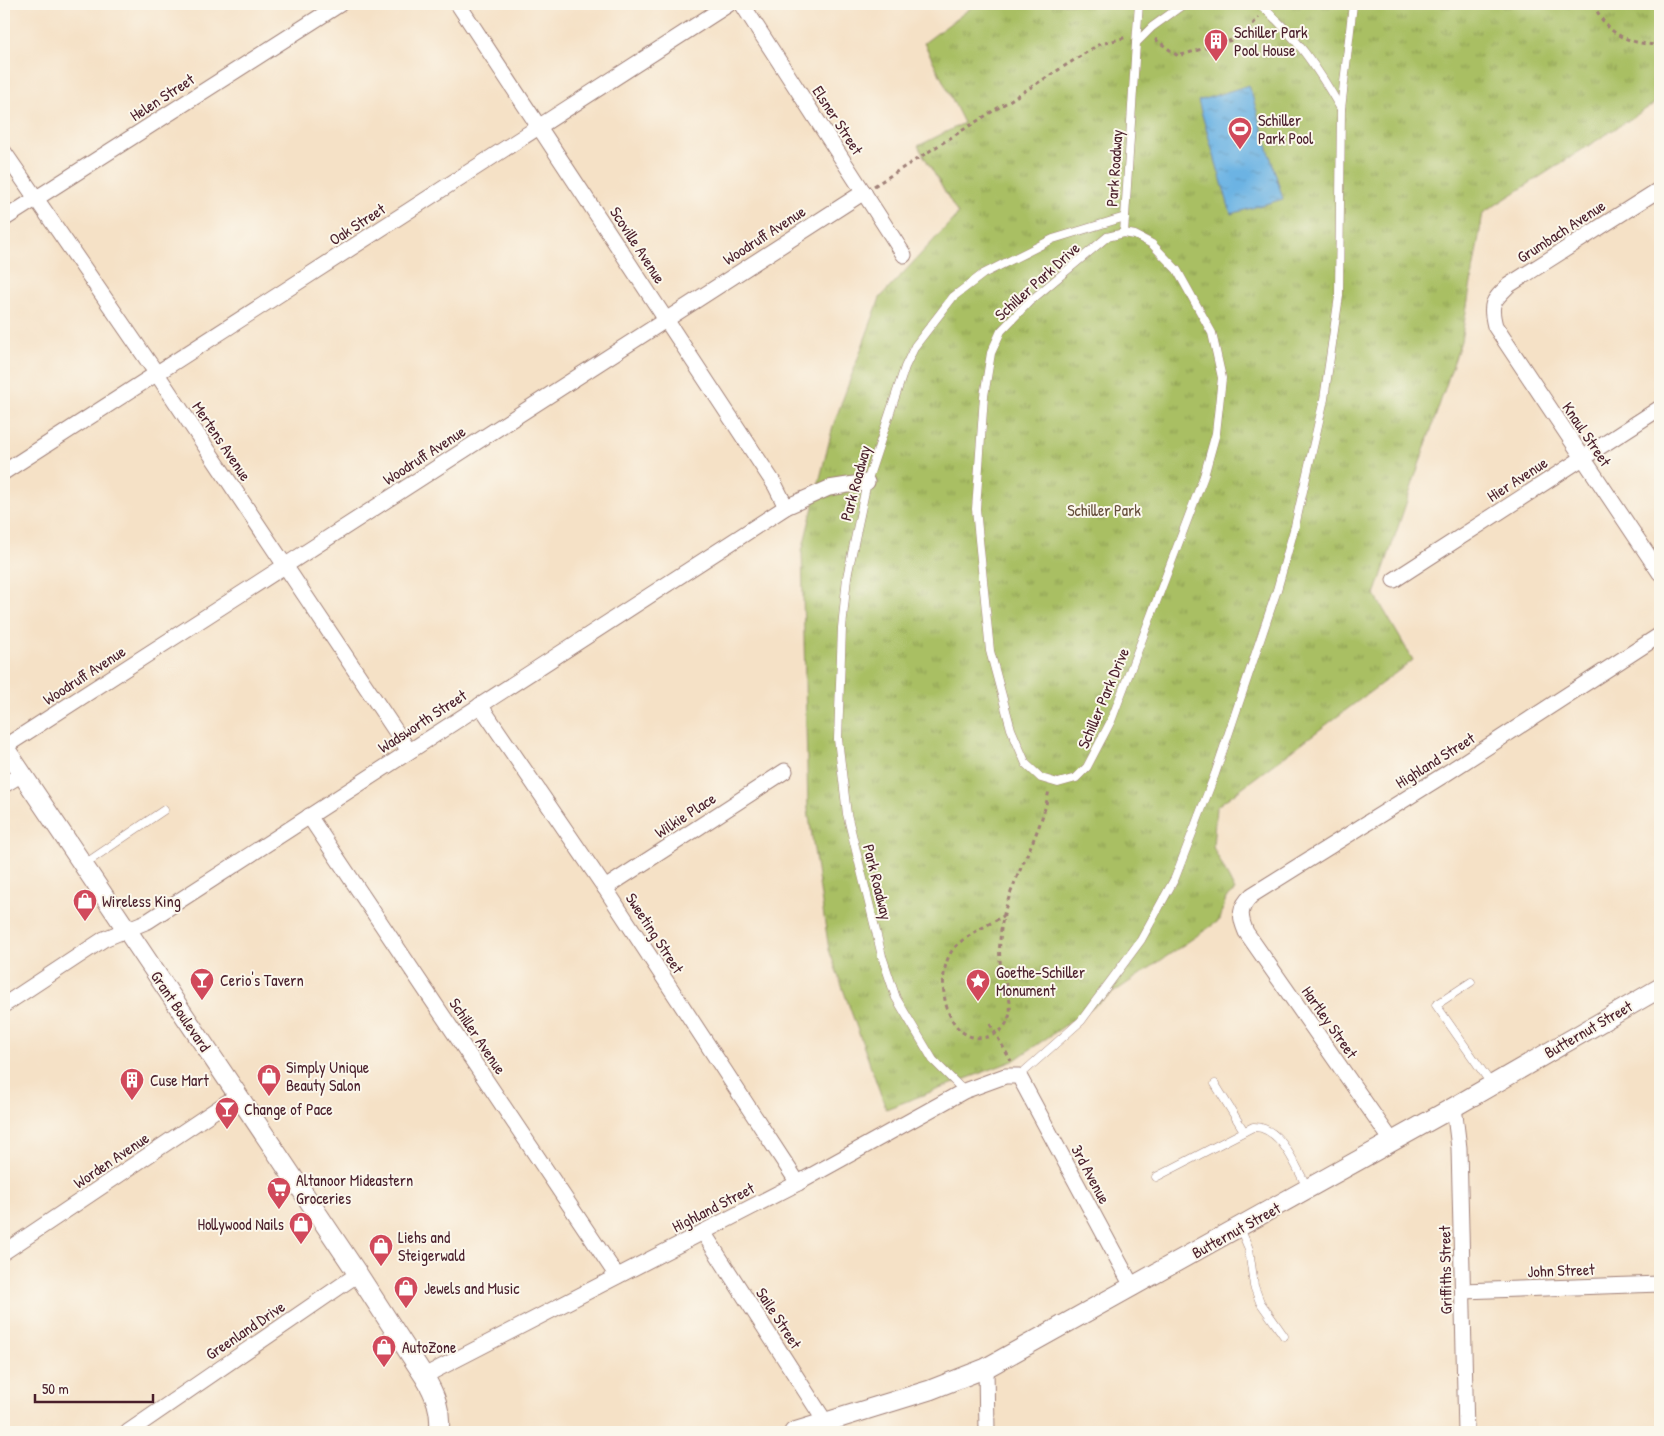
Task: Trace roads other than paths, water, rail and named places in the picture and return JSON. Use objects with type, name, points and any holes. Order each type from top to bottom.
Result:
[{"type":"street","name":"Helen Street","points":[[4,219],[340,4]]},
{"type":"street","name":"Scoville Avenue","points":[[458,4],[775,485],[786,507]]},
{"type":"street","name":"Oak Street","points":[[4,472],[729,4]]},
{"type":"street","name":"Elsner Street","points":[[742,4],[904,255]]},
{"type":"street","name":"Mertens Avenue","points":[[4,152],[157,374],[409,750]]},
{"type":"street","name":"Grumbach Avenue","points":[[1491,311],[1493,300],[1509,286],[1660,189]]},
{"type":"street","name":"Woodruff Avenue","points":[[4,747],[864,192]]},
{"type":"street","name":"Knaul Street","points":[[1491,311],[1495,326],[1660,573]]},
{"type":"street","name":"Hier Avenue","points":[[1394,580],[1660,408]]},
{"type":"street","name":"Wadsworth Street","points":[[4,1005],[104,939],[125,928],[148,921],[786,507],[829,488],[867,482]]},
{"type":"street","name":"Highland Street","points":[[1241,921],[1243,903],[1252,895],[1447,773],[1660,635]]},
{"type":"street","name":"Sweeting Street","points":[[480,705],[605,888],[798,1183]]},
{"type":"street","name":"Grant Boulevard","points":[[4,747],[358,1274],[424,1376],[434,1392],[440,1411],[440,1432]]},
{"type":"street","name":"Wilkie Place","points":[[605,888],[784,770]]},
{"type":"street","points":[[4,785],[22,774]]},
{"type":"street","name":"Schiller Avenue","points":[[310,816],[617,1276]]},
{"type":"street","name":"Hartley Street","points":[[1241,921],[1246,932],[1392,1142]]},
{"type":"street","name":"Butternut Street","points":[[794,1432],[930,1390],[986,1368],[1240,1228],[1660,988]]},
{"type":"street","name":"Highland Street","points":[[424,1376],[798,1183],[964,1091],[1016,1071]]},
{"type":"street","name":"3rd Avenue","points":[[1016,1071],[1133,1288]]},
{"type":"street","name":"Worden Avenue","points":[[4,1252],[238,1095]]},
{"type":"street","name":"Griffiths Street","points":[[1454,1107],[1459,1148],[1466,1432]]},
{"type":"street","name":"Saile Street","points":[[703,1232],[826,1422]]},
{"type":"street","name":"Greenland Drive","points":[[128,1432],[358,1274]]},
{"type":"street","name":"John Street","points":[[1463,1291],[1660,1284]]},
{"type":"street","points":[[986,1368],[987,1432]]},
{"type":"lane","points":[[1136,43],[1139,4]]},
{"type":"lane","points":[[1136,43],[1147,32],[1184,4]]},
{"type":"lane","points":[[1016,1071],[1081,1021],[1141,940],[1175,878],[1218,765],[1287,553],[1324,399],[1339,296],[1341,109],[1353,4]]},
{"type":"lane","points":[[1262,6],[1279,21],[1319,71],[1341,109]]},
{"type":"lane","name":"Park Roadway","points":[[964,1091],[934,1060],[896,998],[875,928],[847,814],[838,739],[842,628],[847,577],[867,482],[905,366],[915,346],[953,297],[983,274],[1053,239],[1125,217],[1136,43]]},
{"type":"lane","points":[[1124,233],[1125,217]]},
{"type":"lane","name":"Schiller Park Drive","points":[[1124,233],[1135,235],[1152,244],[1177,270],[1212,333],[1222,378],[1216,433],[1204,476],[1111,721],[1087,767],[1076,778],[1058,783],[1041,778],[1026,764],[1011,729],[990,651],[976,509],[984,396],[991,353],[1001,331],[1030,302],[1107,237],[1124,233]]},
{"type":"lane","points":[[83,866],[164,810]]},
{"type":"lane","points":[[1471,982],[1436,1005],[1492,1085]]},
{"type":"lane","points":[[1215,1084],[1244,1131]]},
{"type":"lane","points":[[1156,1177],[1244,1131],[1253,1127],[1263,1126],[1272,1132],[1282,1143],[1308,1189]]},
{"type":"lane","points":[[1240,1228],[1248,1248],[1254,1286],[1260,1302],[1284,1336]]},
{"type":"water","name":"Schiller Park Pool","points":[[1249,85],[1283,199],[1231,214],[1198,101]]},
{"type":"place","name":"Schiller Park Pool House","points":[[1216,62]]},
{"type":"place","name":"Schiller Park Pool","points":[[1240,150]]},
{"type":"place","name":"Wireless King","points":[[85,922]]},
{"type":"place","name":"Cerio's Tavern","points":[[202,1001]]},
{"type":"place","name":"Goethe–Schiller Monument","points":[[978,1002]]},
{"type":"place","name":"Simply Unique Beauty Salon","points":[[269,1097]]},
{"type":"place","name":"Cuse Mart","points":[[132,1101]]},
{"type":"place","name":"Change of Pace","points":[[227,1130]]},
{"type":"place","name":"Altanoor Mideastern Groceries","points":[[279,1210]]},
{"type":"place","name":"Hollywood Nails","points":[[301,1245]]},
{"type":"place","name":"Liehs and Steigerwald","points":[[381,1267]]},
{"type":"place","name":"Jewels and Music","points":[[406,1309]]},
{"type":"place","name":"AutoZone","points":[[384,1368]]},
{"type":"park label","name":"Schiller Park","points":[[1104,510]]}]
